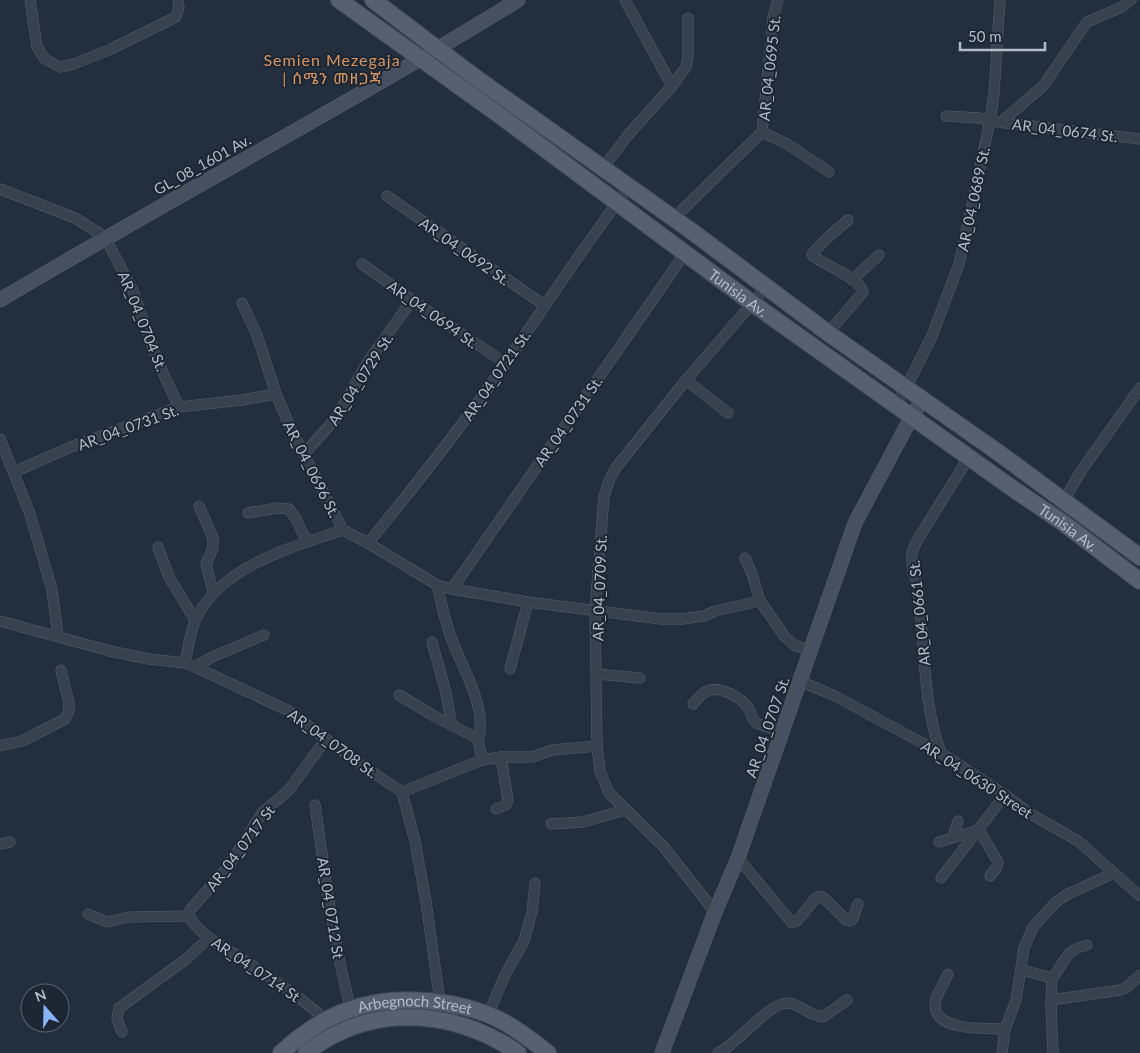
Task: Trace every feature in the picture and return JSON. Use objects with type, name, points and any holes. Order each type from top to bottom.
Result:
[{"type":"main road","name":"Tunisia Av.","points":[[339,0],[752,303],[1062,522],[1140,581]]},
{"type":"main road","name":"Tunisia Av.","points":[[373,0],[472,75],[1140,556]]},
{"type":"main road","name":"Arbegnoch Street","points":[[281,1053],[312,1028],[326,1020],[350,1010],[394,1001],[440,1002],[488,1015],[509,1026],[548,1053]]},
{"type":"main road","name":"Arbegnoch Street","points":[[306,1053],[336,1033],[371,1022],[403,1016],[435,1018],[453,1022],[479,1031],[518,1053]]},
{"type":"street","points":[[30,0],[37,47],[45,59],[60,67],[74,64],[111,49],[176,17],[179,7],[178,0]]},
{"type":"street","name":"GL_08_1601 Av.","points":[[0,300],[105,237],[439,49],[518,0]]},
{"type":"street","points":[[625,0],[672,86]]},
{"type":"street","name":"AR_04_0695 St.","points":[[673,219],[762,132],[773,17],[778,0]]},
{"type":"street","name":"AR_04_0689 St.","points":[[895,404],[906,388],[932,336],[959,264],[990,121],[994,93],[1000,0]]},
{"type":"street","points":[[1001,122],[1043,86],[1087,22],[1122,7],[1131,0]]},
{"type":"street","points":[[603,168],[628,135],[672,86],[686,67],[688,56],[688,18]]},
{"type":"street","name":"AR_04_0674 St.","points":[[946,116],[979,118],[990,121],[1140,139]]},
{"type":"street","points":[[762,132],[787,144],[829,172]]},
{"type":"street","name":"AR_04_0721 St.","points":[[368,543],[448,442],[629,187]]},
{"type":"street","points":[[0,189],[75,218],[105,237]]},
{"type":"street","name":"AR_04_0692 St.","points":[[387,196],[544,305]]},
{"type":"street","points":[[828,333],[864,292],[852,280],[820,262],[812,254],[848,220]]},
{"type":"street","name":"AR_04_0704 St.","points":[[105,237],[133,291],[158,362],[179,406]]},
{"type":"street","name":"AR_04_0731 St.","points":[[452,589],[685,253]]},
{"type":"street","points":[[852,280],[879,255]]},
{"type":"street","name":"AR_04_0694 St.","points":[[362,264],[505,363]]},
{"type":"street","name":"AR_04_0709 St.","points":[[715,912],[664,846],[609,793],[600,771],[597,746],[595,610],[604,496],[608,481],[615,469],[686,380],[767,286]]},
{"type":"street","name":"AR_04_0729 St.","points":[[304,454],[336,418],[367,363],[412,300]]},
{"type":"street","name":"AR_04_0696 St.","points":[[242,303],[257,335],[276,394],[343,530],[437,585],[528,602],[661,619],[704,616],[715,611],[760,600]]},
{"type":"street","points":[[686,380],[728,413]]},
{"type":"street","points":[[1064,500],[1081,471],[1140,388]]},
{"type":"street","name":"AR_04_0731 St.","points":[[14,472],[71,447],[179,406],[242,400],[276,394]]},
{"type":"street","name":"AR_04_0707 St.","points":[[662,1053],[715,912],[738,858],[855,523],[923,399]]},
{"type":"street","points":[[0,439],[30,514],[52,590],[58,636]]},
{"type":"street","name":"AR_04_0661 St.","points":[[941,753],[932,728],[927,693],[919,596],[912,553],[918,539],[969,457]]},
{"type":"street","points":[[199,506],[213,538],[213,548],[206,564],[214,592]]},
{"type":"street","points":[[248,513],[277,508],[288,509],[296,519],[307,542]]},
{"type":"street","points":[[264,635],[190,666],[195,620],[214,592],[236,574],[263,560],[343,530]]},
{"type":"street","points":[[158,547],[169,577],[195,620]]},
{"type":"street","points":[[745,558],[760,600],[785,637],[794,645],[810,651]]},
{"type":"street","points":[[437,585],[449,631],[472,687],[482,725],[478,739],[482,760]]},
{"type":"street","points":[[510,669],[528,602]]},
{"type":"street","name":"AR_04_0708 St.","points":[[0,621],[110,651],[190,666],[287,710],[357,762],[402,792]]},
{"type":"street","points":[[432,642],[445,689],[452,726]]},
{"type":"street","points":[[0,746],[22,741],[65,719],[69,711],[69,702],[61,670]]},
{"type":"street","points":[[597,674],[640,678]]},
{"type":"street","name":"AR_04_0630 Street","points":[[800,681],[835,696],[941,753],[1029,813],[1078,841],[1140,896]]},
{"type":"street","points":[[693,704],[706,692],[716,689],[742,700],[752,713],[753,720],[756,723],[782,732]]},
{"type":"street","points":[[399,695],[478,739]]},
{"type":"street","name":"AR_04_0717 St","points":[[189,913],[228,867],[262,813],[289,790],[326,739]]},
{"type":"street","points":[[440,1002],[426,902],[415,841],[402,792],[482,760],[501,757],[532,757],[552,750],[597,746]]},
{"type":"street","points":[[496,809],[506,805],[508,800],[501,757]]},
{"type":"street","points":[[942,878],[1005,795]]},
{"type":"street","name":"AR_04_0712 St","points":[[315,805],[329,910],[350,1010]]},
{"type":"street","points":[[551,824],[582,822],[626,810]]},
{"type":"street","points":[[953,837],[958,821]]},
{"type":"street","points":[[939,842],[980,830]]},
{"type":"street","points":[[980,830],[998,862],[997,867],[990,876]]},
{"type":"street","points":[[738,858],[792,922],[797,922],[816,898],[820,896],[846,920],[850,921],[853,919],[858,904]]},
{"type":"street","points":[[1002,1053],[1006,1029],[1016,1000],[1024,948],[1028,935],[1047,912],[1066,895],[1114,873]]},
{"type":"street","points":[[488,1015],[505,974],[524,941],[532,912],[535,883]]},
{"type":"street","points":[[88,914],[107,922],[130,917],[189,913]]},
{"type":"street","name":"AR_04_0714 St","points":[[189,913],[209,938],[284,988],[326,1020]]},
{"type":"street","points":[[122,1032],[117,1019],[119,1008],[185,960],[209,938]]},
{"type":"street","points":[[1053,1053],[1052,978],[1062,967],[1070,951],[1076,947],[1086,945]]},
{"type":"street","points":[[1022,970],[1052,978]]},
{"type":"street","points":[[948,974],[937,1000],[936,1008],[938,1014],[954,1025],[1006,1029]]},
{"type":"street","points":[[1051,1000],[1120,990],[1126,988],[1140,975]]},
{"type":"street","points":[[719,1053],[777,1006],[788,1003],[815,1016],[823,1017],[847,1000]]},
{"type":"district","name":"Semien Mezegaja | ሰሜን መዘጋጃ","points":[[332,68]]}]
